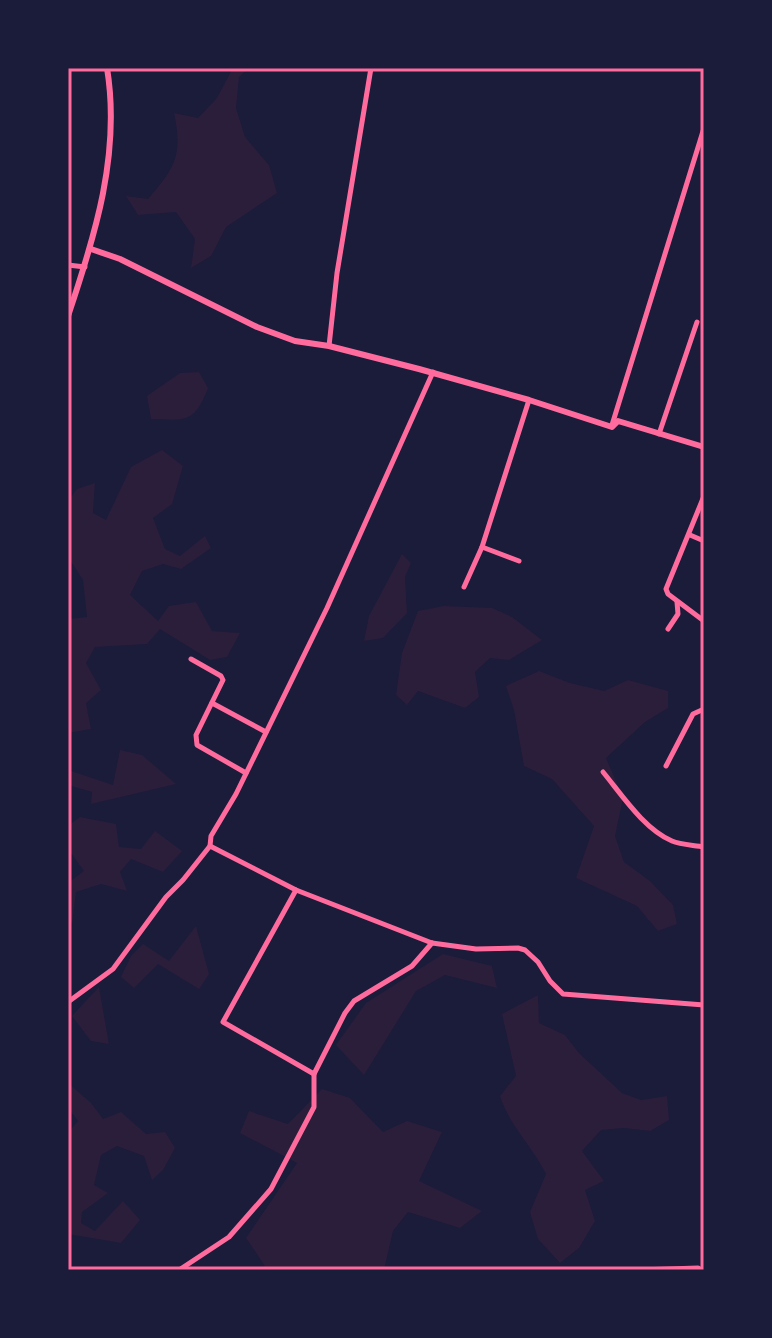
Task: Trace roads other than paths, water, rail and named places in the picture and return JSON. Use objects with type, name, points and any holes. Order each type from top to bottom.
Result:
[{"type":"street","points":[[68,316],[91,249],[109,161],[112,125],[107,68]]},
{"type":"street","points":[[329,346],[337,273],[371,68]]},
{"type":"street","points":[[612,427],[704,128]]},
{"type":"street","points":[[91,249],[120,259],[257,327],[295,341],[329,346],[433,372],[612,427]]},
{"type":"street","points":[[68,265],[85,267]]},
{"type":"street","points":[[659,434],[697,322]]},
{"type":"street","points":[[68,1002],[113,969],[166,897],[210,846],[211,836],[246,773],[327,608],[433,372]]},
{"type":"street","points":[[464,587],[482,547],[529,400]]},
{"type":"street","points":[[612,427],[618,421],[704,447]]},
{"type":"street","points":[[704,496],[666,589],[668,594],[704,621]]},
{"type":"street","points":[[690,535],[704,541]]},
{"type":"street","points":[[482,547],[519,561]]},
{"type":"street","points":[[668,629],[678,614],[677,601]]},
{"type":"street","points":[[191,659],[222,678],[196,735],[197,745],[246,773]]},
{"type":"street","points":[[212,703],[266,732]]},
{"type":"street","points":[[666,766],[693,714],[704,709]]},
{"type":"street","points":[[603,772],[640,816],[660,833],[673,841],[704,847]]},
{"type":"street","points":[[210,846],[296,890],[432,943],[476,949],[525,950],[563,994],[704,1005]]},
{"type":"street","points":[[296,890],[223,1022],[314,1074]]},
{"type":"street","points":[[179,1270],[229,1237],[271,1189],[314,1107],[314,1074],[354,1001],[412,966],[432,943]]},
{"type":"street","points":[[639,1270],[699,1268]]}]
